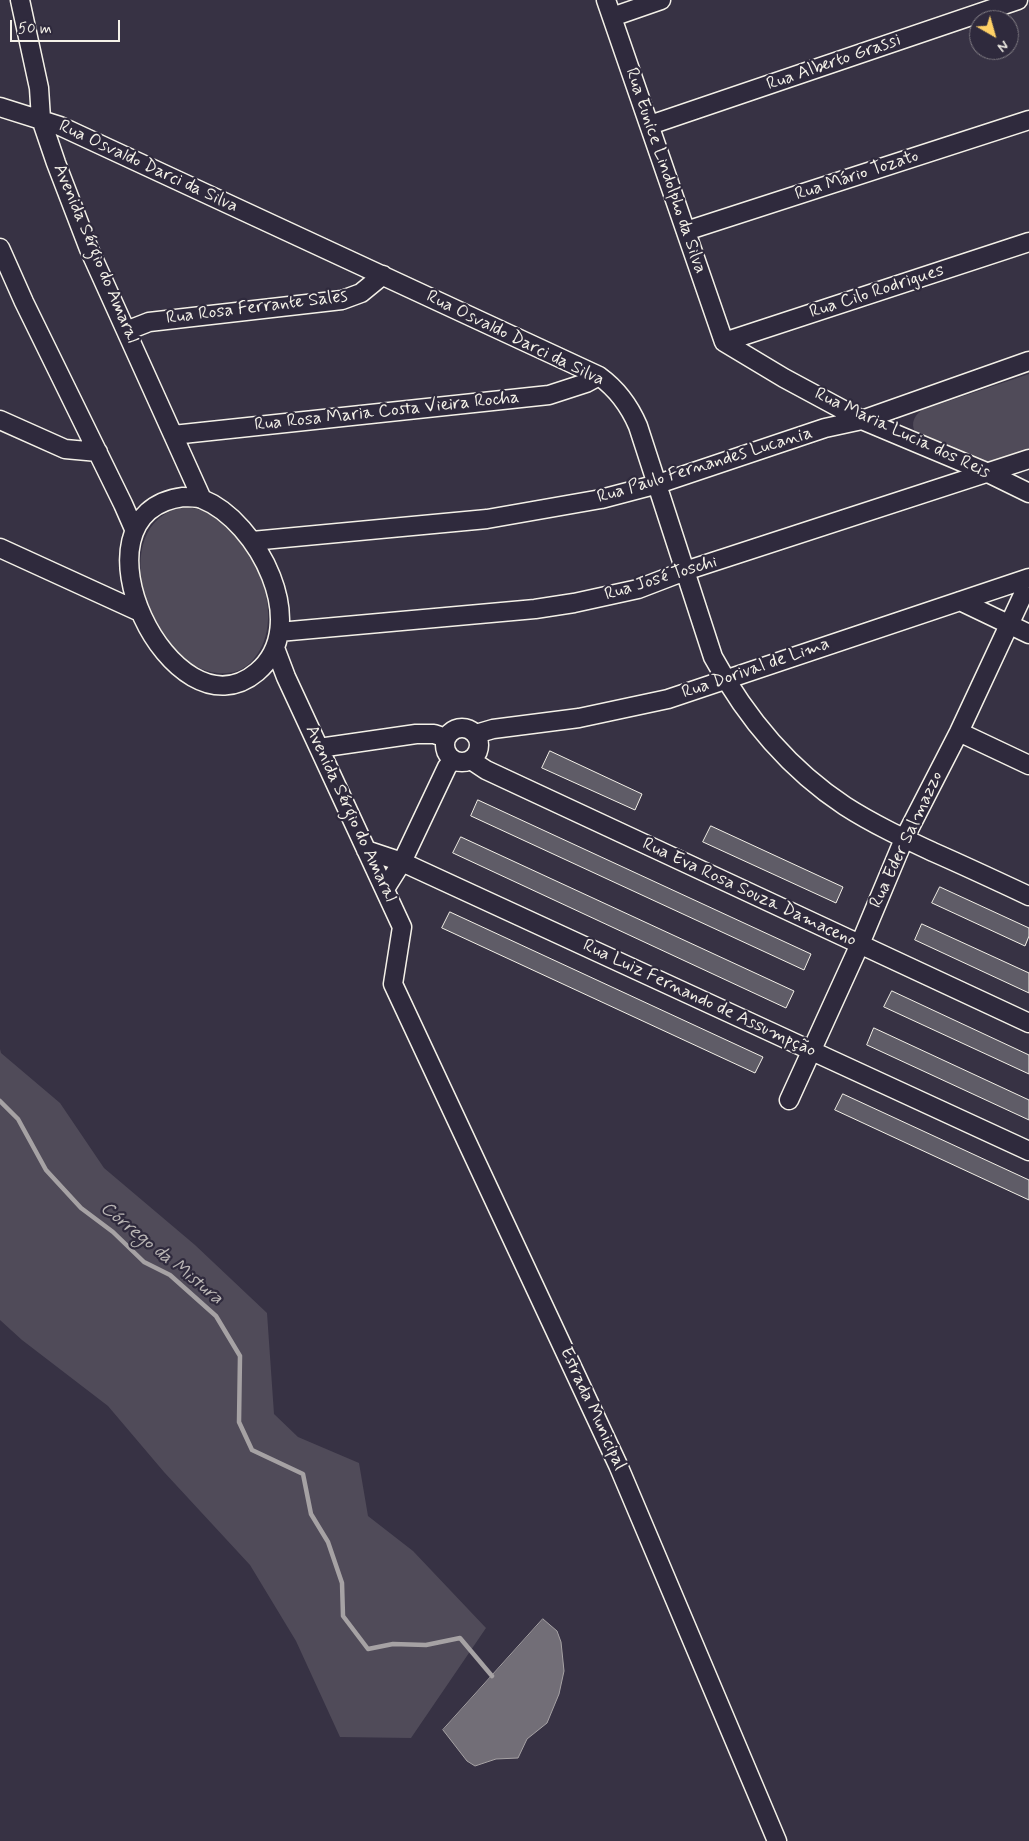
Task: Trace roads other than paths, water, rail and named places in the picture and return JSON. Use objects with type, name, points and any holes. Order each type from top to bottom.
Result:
[{"type":"street","name":"Avenida Sérgio do Amaral","points":[[20,0],[39,88],[41,119],[72,207],[107,290],[202,499]]},
{"type":"street","name":"Rua Eunice Lindolpho da Silva","points":[[606,0],[724,342]]},
{"type":"street","points":[[612,17],[661,0]]},
{"type":"street","name":"Rua Alberto Grassi","points":[[650,126],[1018,0]]},
{"type":"street","name":"Rua Osvaldo Darci da Silva","points":[[0,106],[60,126],[598,376],[614,388],[631,410],[638,426],[713,657],[725,680],[762,731],[803,773],[845,806],[904,839],[1029,896]]},
{"type":"street","name":"Rua Mário Tozato","points":[[686,231],[1029,120]]},
{"type":"street","name":"Rua Cilo Rodrigues","points":[[724,342],[1029,242]]},
{"type":"street","points":[[0,248],[24,302],[134,529]]},
{"type":"street","name":"Rua Rosa Ferrante Sales","points":[[126,331],[150,322],[342,300],[361,293],[383,275]]},
{"type":"street","name":"Rua Maria Lucia dos Reis","points":[[724,342],[784,378],[862,420],[986,472],[1029,493]]},
{"type":"street","name":"Rua Paulo Fernandes Lucania","points":[[252,541],[487,519],[601,499],[658,484],[825,428],[862,420],[1029,361]]},
{"type":"street","name":"Rua Rosa Maria Costa Vieira Rocha","points":[[173,434],[549,395],[586,383],[598,376]]},
{"type":"street","points":[[0,420],[65,449],[98,452]]},
{"type":"street","name":"Rua José Toschi","points":[[277,640],[574,604],[638,589],[685,571],[1029,459]]},
{"type":"street","points":[[183,497],[202,499],[229,517],[252,541],[261,555],[274,585],[280,617],[277,640],[267,663],[254,675],[232,684],[212,684],[196,679],[168,656],[156,643],[134,596],[131,546],[134,529],[148,512],[165,501],[183,497]]},
{"type":"street","points":[[0,548],[140,612]]},
{"type":"street","name":"Rua Dorival de Lima","points":[[476,734],[493,729],[579,718],[658,701],[1029,578]]},
{"type":"street","name":"Rua Eder Salmazzo","points":[[789,1100],[860,944],[904,839],[959,732],[1029,582]]},
{"type":"street","points":[[960,601],[1029,634]]},
{"type":"street","name":"Avenida Sérgio do Amaral","points":[[277,640],[286,677],[402,926],[393,984]]},
{"type":"street","points":[[385,889],[402,862],[447,767],[462,760],[478,751],[480,745],[476,734],[472,730],[460,728],[454,729],[446,738],[446,750],[462,760]]},
{"type":"street","points":[[959,732],[1029,765]]},
{"type":"street","points":[[319,748],[416,734],[434,734],[446,738]]},
{"type":"street","name":"Rua Eva Rosa Souza Damaceno","points":[[462,760],[1029,1023]]},
{"type":"street","name":"Rua Luiz Fernando de Assumpção","points":[[366,850],[402,862],[1029,1151]]},
{"type":"street","name":"Estrada Municipal","points":[[393,984],[618,1465],[777,1841]]},
{"type":"waterway","name":"Córrego da Mistura","points":[[0,1101],[18,1119],[46,1170],[81,1208],[113,1232],[144,1262],[170,1275],[216,1316],[240,1356],[239,1422],[252,1450],[303,1474],[311,1514],[328,1542],[342,1583],[343,1616],[368,1649],[393,1644],[426,1645],[460,1638],[492,1676]]}]
